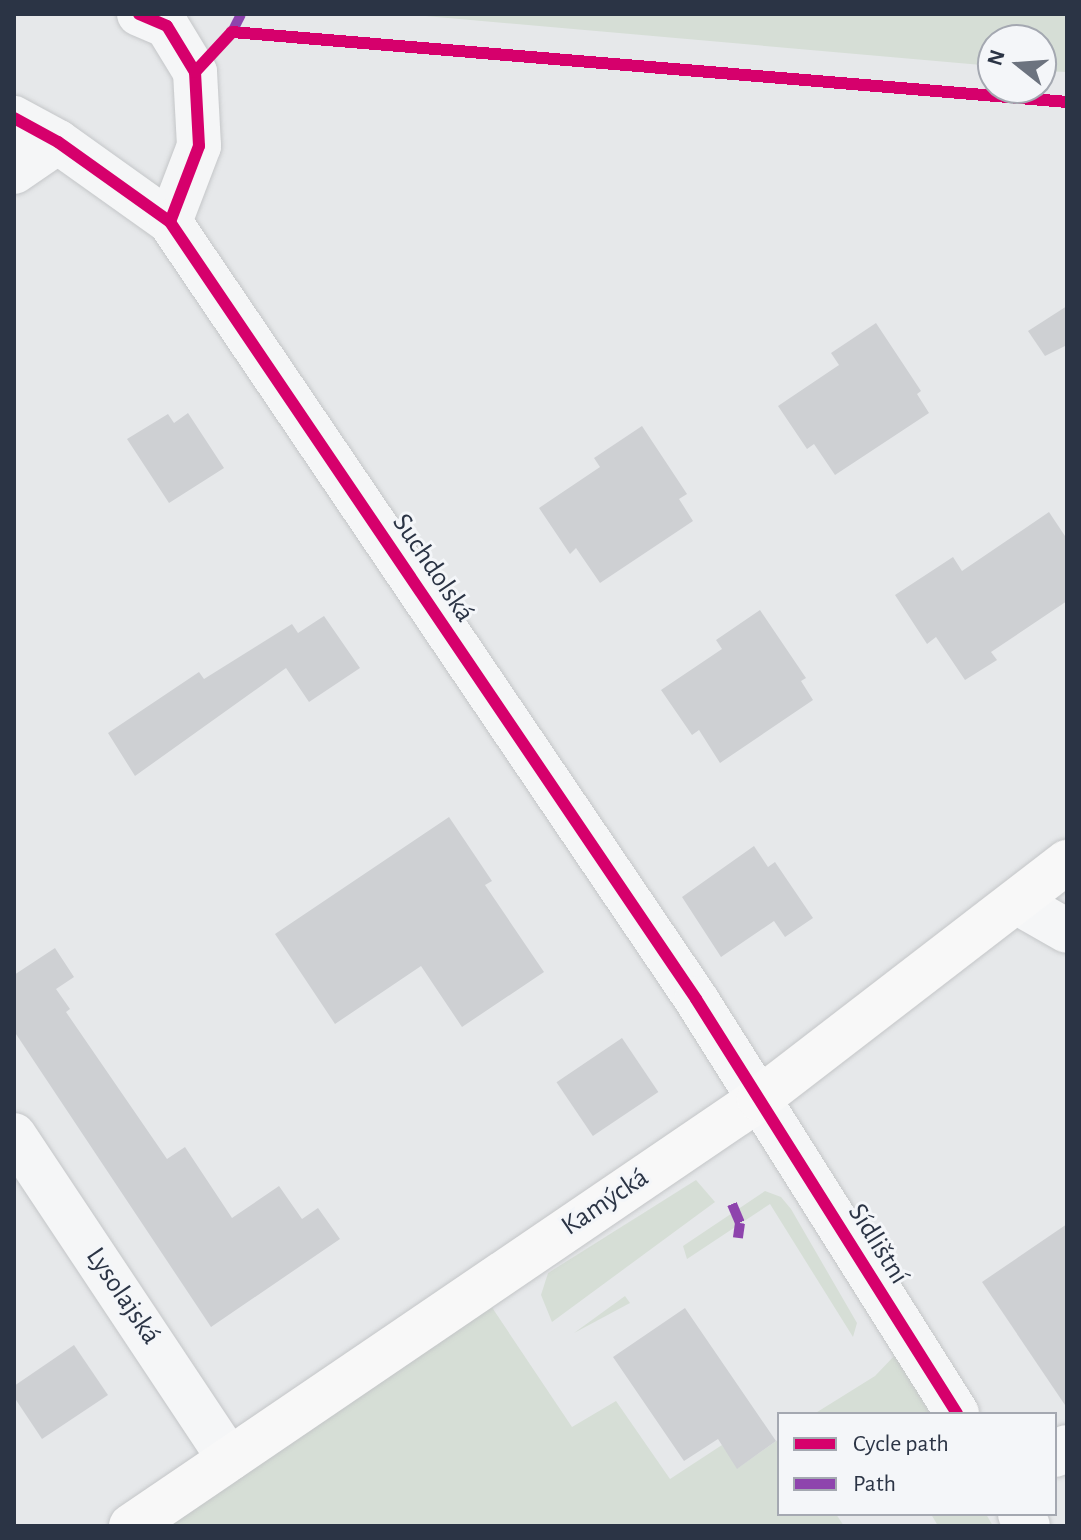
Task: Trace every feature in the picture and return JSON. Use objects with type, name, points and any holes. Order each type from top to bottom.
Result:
[{"type":"main road","name":"Kamýcká","points":[[131,1526],[759,1099],[1018,903],[1067,862]]},
{"type":"street","points":[[139,14],[167,26],[195,72],[199,146],[170,222]]},
{"type":"street","name":"Suchdolská","points":[[14,118],[58,142],[170,222],[759,1099]]},
{"type":"street","points":[[14,172],[58,142]]},
{"type":"street","points":[[1018,903],[1067,931]]},
{"type":"street","name":"Sídlištní","points":[[759,1099],[956,1412]]},
{"type":"street","name":"Lysolajská","points":[[14,1135],[229,1459]]},
{"type":"shaded area","points":[[403,14],[1067,14],[1067,72],[1057,72],[1057,24],[977,24],[977,65]]},
{"type":"shaded area","points":[[696,1180],[715,1202],[552,1322],[541,1295],[548,1273]]},
{"type":"shaded area","points":[[765,1191],[781,1197],[791,1209],[857,1323],[853,1337],[770,1204],[687,1259],[683,1246]]},
{"type":"shaded area","points":[[625,1296],[630,1303],[574,1333]]},
{"type":"shaded area","points":[[489,1303],[572,1427],[616,1401],[670,1479],[722,1445],[738,1468],[777,1440],[777,1516],[837,1516],[844,1526],[157,1526]]},
{"type":"shaded area","points":[[896,1354],[929,1412],[817,1412],[875,1376]]},
{"type":"shaded area","points":[[932,1516],[987,1516],[993,1526],[938,1526]]},
{"type":"building","points":[[1067,306],[1067,345],[1045,356],[1028,331]]},
{"type":"building","points":[[876,323],[921,391],[917,394],[929,413],[835,475],[814,444],[807,449],[778,406],[839,365],[831,353]]},
{"type":"building","points":[[188,413],[224,468],[169,503],[127,439],[168,414],[174,423]]},
{"type":"building","points":[[642,426],[687,494],[679,499],[693,521],[600,583],[576,548],[570,554],[539,508],[600,467],[594,458]]},
{"type":"building","points":[[1049,512],[1067,539],[1067,601],[991,652],[997,660],[965,680],[936,637],[927,644],[895,595],[953,557],[962,571]]},
{"type":"building","points":[[760,610],[806,678],[801,681],[813,700],[720,763],[699,730],[692,735],[661,690],[722,649],[716,640]]},
{"type":"building","points":[[324,616],[360,668],[309,702],[286,668],[135,776],[108,733],[199,672],[204,679],[292,624],[298,633]]},
{"type":"building","points":[[449,817],[492,881],[485,885],[544,972],[462,1027],[421,966],[335,1024],[275,934]]},
{"type":"building","points":[[754,846],[768,867],[775,862],[813,918],[785,937],[774,921],[721,957],[682,897]]},
{"type":"building","points":[[55,948],[74,977],[56,989],[70,1009],[66,1012],[167,1159],[185,1147],[232,1218],[279,1186],[302,1219],[318,1208],[340,1239],[211,1327],[14,1031],[14,975]]},
{"type":"building","points":[[622,1038],[658,1092],[593,1136],[557,1082]]},
{"type":"building","points":[[1067,1224],[1067,1408],[982,1282]]},
{"type":"building","points":[[685,1308],[776,1441],[737,1469],[718,1439],[684,1461],[613,1357]]},
{"type":"building","points":[[74,1345],[108,1395],[42,1439],[14,1397],[14,1386]]},
{"type":"marked path","points":[[232,32],[241,14]]},
{"type":"marked path","points":[[732,1204],[740,1223],[738,1238]]},
{"type":"cycle path","points":[[139,14],[167,26],[195,72],[199,146],[170,222]]},
{"type":"cycle path","points":[[195,72],[232,32],[1067,102]]},
{"type":"cycle path","points":[[14,118],[58,142],[170,222],[696,999],[956,1412]]}]
